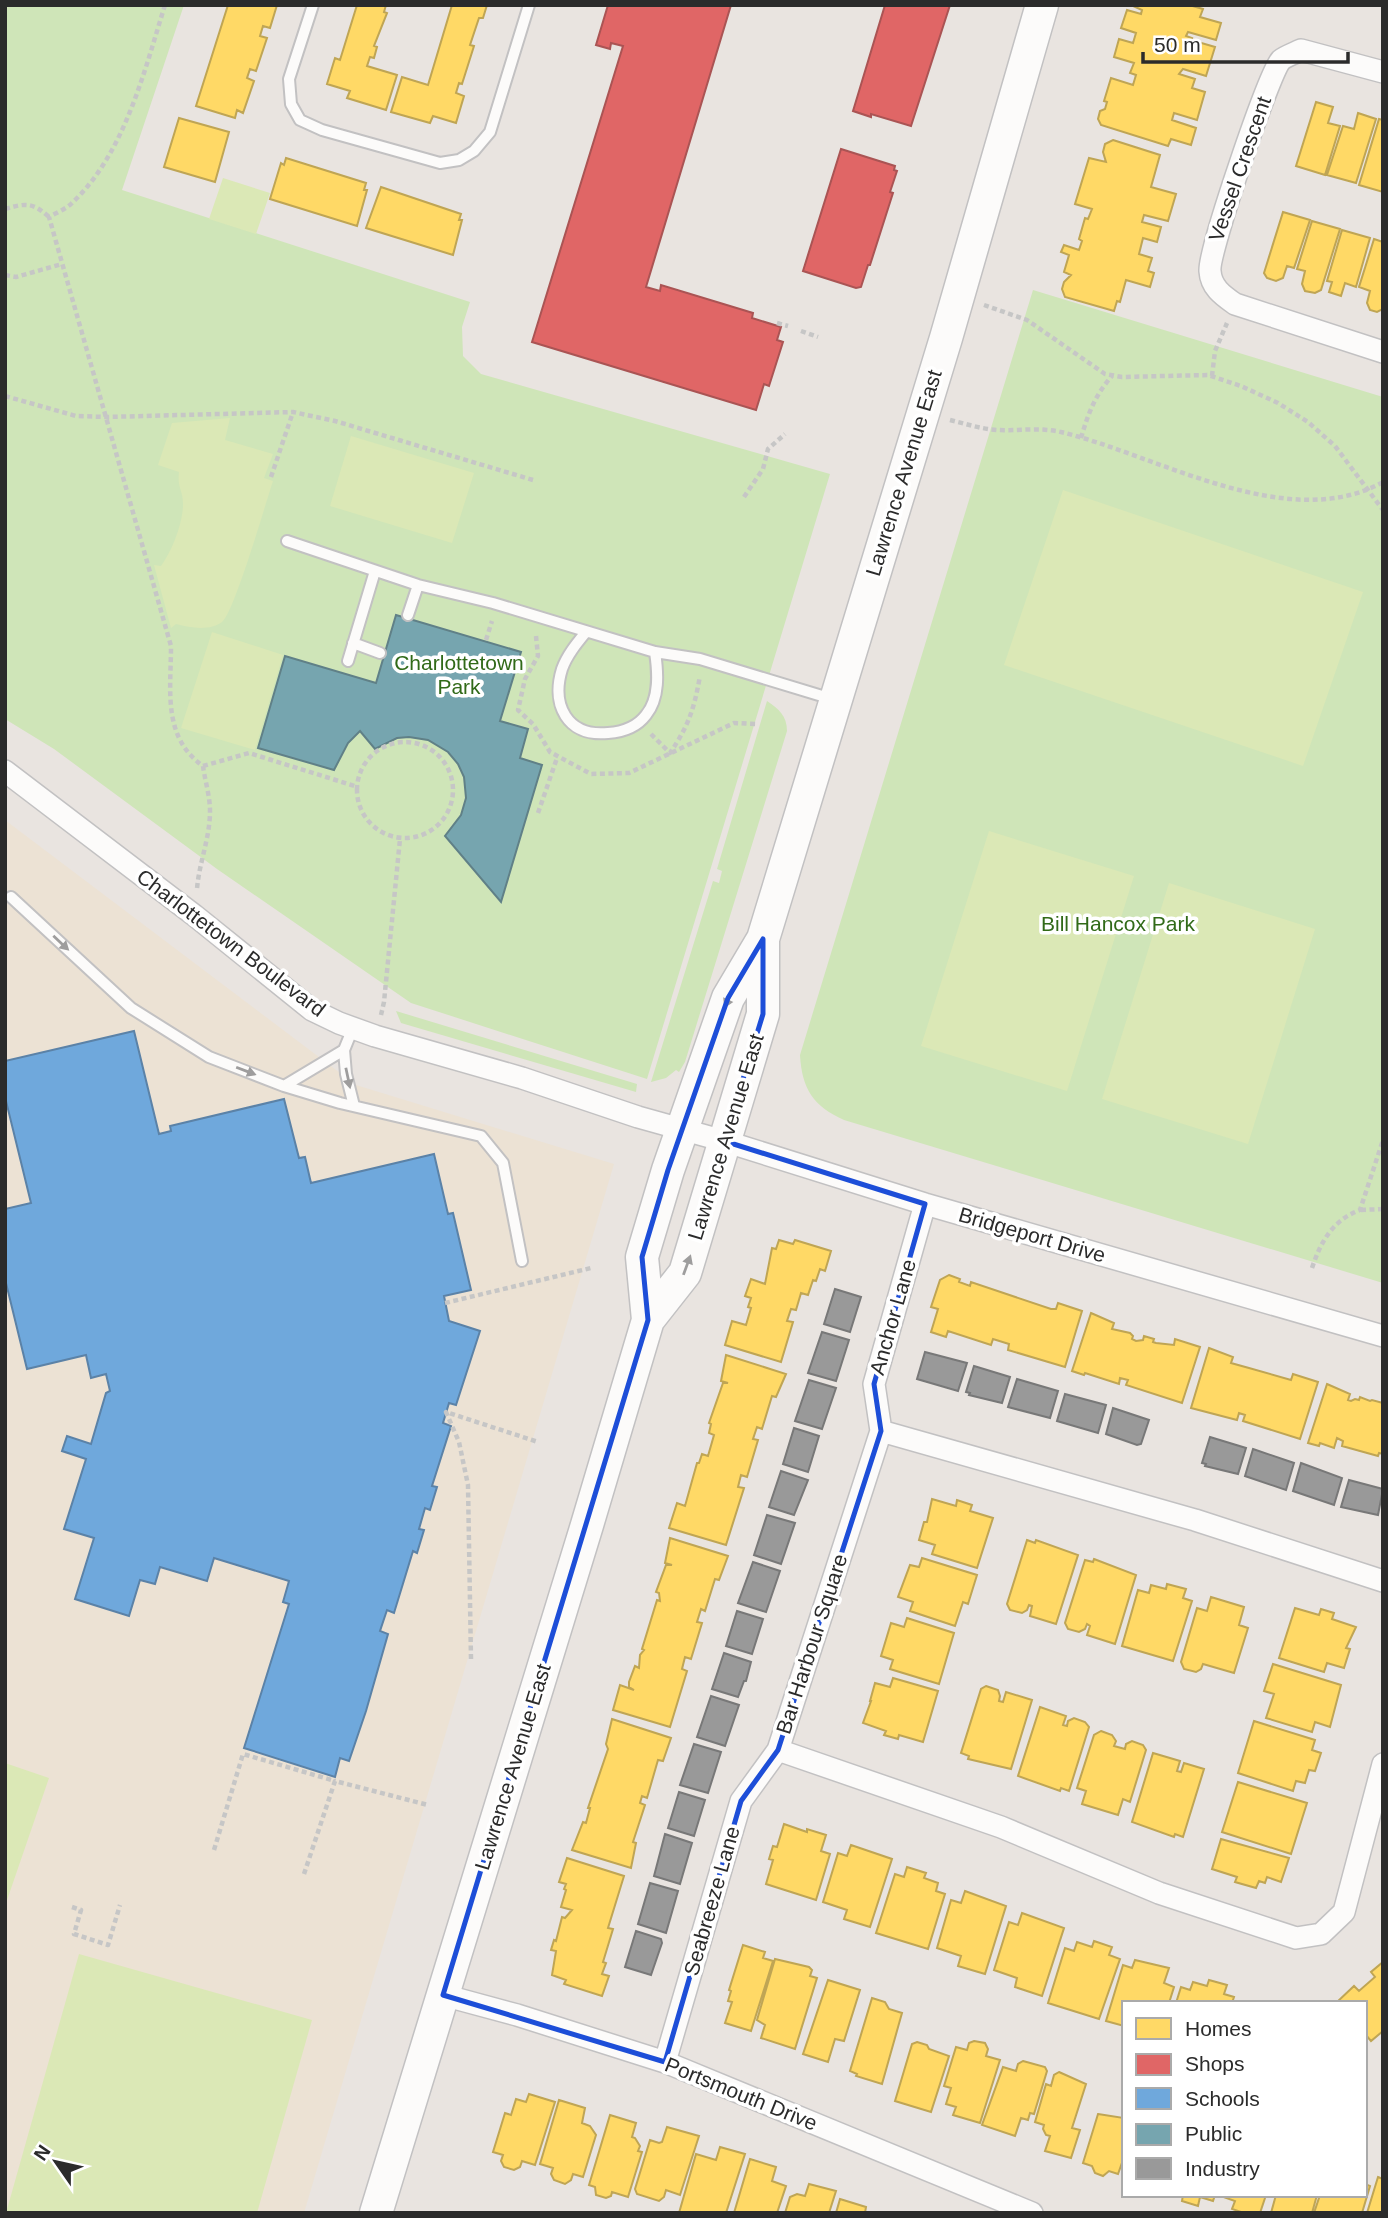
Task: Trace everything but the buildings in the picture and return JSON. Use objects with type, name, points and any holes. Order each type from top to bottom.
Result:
[{"type":"main road","name":"Lawrence Avenue East","points":[[648,1320],[642,1257],[728,998],[763,939],[958,296],[1042,5]]},
{"type":"main road","name":"Lawrence Avenue East","points":[[376,2213],[648,1320],[685,1273],[764,1014],[763,939]]},
{"type":"street","name":"Vessel Crescent","points":[[1383,72],[1301,50],[1281,60],[1268,89],[1211,253],[1209,268],[1215,288],[1235,304],[1383,352]]},
{"type":"street","name":"Charlottetown Boulevard","points":[[5,771],[194,915],[312,1010],[374,1036],[522,1078],[682,1130]]},
{"type":"street","name":"Bridgeport Drive","points":[[682,1130],[925,1204],[1383,1336]]},
{"type":"street","name":"Anchor Lane","points":[[881,1431],[874,1384],[925,1204]]},
{"type":"street","points":[[881,1431],[1195,1520],[1383,1581]]},
{"type":"street","name":"Bar Harbour Square","points":[[881,1431],[778,1750],[1000,1827],[1159,1893],[1296,1938],[1321,1934],[1344,1912],[1383,1764]]},
{"type":"street","name":"Seabreeze Lane","points":[[665,2062],[741,1801],[778,1750]]},
{"type":"street","name":"Portsmouth Drive","points":[[443,1995],[517,2015],[665,2062],[1032,2213]]},
{"type":"lane","points":[[313,5],[289,79],[291,104],[300,120],[322,130],[440,163],[459,160],[474,151],[490,132],[529,5]]},
{"type":"lane","points":[[287,541],[418,585],[493,603],[656,652],[700,659],[835,700]]},
{"type":"lane","points":[[348,662],[375,571]]},
{"type":"lane","points":[[408,615],[418,585]]},
{"type":"lane","points":[[586,632],[562,668],[558,694],[564,715],[576,728],[598,734],[624,732],[646,716],[655,697],[658,673],[656,652]]},
{"type":"lane","points":[[353,643],[380,653]]},
{"type":"lane","points":[[11,897],[131,1008],[209,1057],[284,1086],[354,1106],[481,1136],[503,1163],[522,1261]]},
{"type":"lane","points":[[353,1028],[344,1050],[346,1074],[354,1106]]},
{"type":"lane","points":[[284,1086],[344,1050]]},
{"type":"path","points":[[48,216],[70,205],[95,177],[131,114],[165,5]]},
{"type":"path","points":[[5,209],[22,204],[36,205],[48,216],[172,646],[171,705],[176,734],[189,756],[203,766],[210,811],[194,915]]},
{"type":"path","points":[[5,275],[16,277],[62,263]]},
{"type":"path","points":[[958,296],[1027,320],[1097,370],[1112,376],[1212,376],[1253,391],[1297,414],[1335,446],[1383,510]]},
{"type":"path","points":[[1212,376],[1215,351],[1235,304]]},
{"type":"path","points":[[777,323],[788,326]]},
{"type":"path","points":[[801,331],[818,337]]},
{"type":"path","points":[[1081,438],[1091,405],[1112,376]]},
{"type":"path","points":[[5,396],[76,416],[293,412],[335,421],[533,480]]},
{"type":"path","points":[[271,477],[293,412]]},
{"type":"path","points":[[922,413],[988,429],[1050,430],[1270,497],[1320,500],[1349,496],[1383,482]]},
{"type":"path","points":[[744,497],[763,469],[768,449],[785,433]]},
{"type":"path","points":[[670,753],[687,728],[700,677]]},
{"type":"path","points":[[533,724],[545,720]]},
{"type":"path","points":[[401,742],[417,744],[432,750],[443,761],[451,775],[451,807],[443,821],[431,831],[416,838],[400,839],[385,834],[372,825],[362,813],[358,787],[363,767],[373,755],[386,746],[401,742]]},
{"type":"path","points":[[203,766],[249,753],[358,787]]},
{"type":"path","points":[[538,813],[557,758]]},
{"type":"path","points":[[374,1036],[384,1002],[400,839]]},
{"type":"path","points":[[1360,1210],[1383,1140]]},
{"type":"path","points":[[1312,1268],[1319,1248],[1333,1226],[1360,1210],[1383,1209]]},
{"type":"path","points":[[445,1303],[591,1268]]},
{"type":"path","points":[[471,1659],[468,1485],[460,1442],[446,1412],[538,1442]]},
{"type":"path","points":[[214,1850],[243,1754],[428,1805]]},
{"type":"path","points":[[304,1874],[335,1781]]},
{"type":"path","points":[[72,1907],[81,1910],[74,1934],[108,1945],[120,1905]]},
{"type":"highlighted area","points":[[763,939],[763,1014],[724,1141],[925,1204],[874,1384],[881,1431],[778,1750],[741,1801],[665,2062],[443,1995],[648,1320],[642,1257],[668,1170],[728,998]]},
{"type":"shaded area","points":[[5,820],[356,1085],[614,1164],[304,2213],[5,2213]]},
{"type":"green space","name":"Charlottetown Park","points":[[5,5],[184,5],[122,190],[470,302],[462,327],[463,356],[481,374],[830,474],[647,1079],[411,1003],[217,869],[54,749],[5,719]]},
{"type":"green space","points":[[223,178],[270,193],[256,234],[209,219]]},
{"type":"green space","name":"Bill Hancox Park","points":[[1033,290],[1383,397],[1383,1283],[844,1120],[817,1102],[803,1078],[800,1055]]},
{"type":"green space","points":[[230,418],[225,440],[273,454],[264,478],[273,481],[242,579],[222,622],[206,628],[176,624],[171,628],[154,565],[161,566],[173,545],[183,512],[183,499],[179,472],[158,465],[172,423]]},
{"type":"green space","points":[[351,436],[474,473],[452,543],[330,506]]},
{"type":"green space","points":[[1063,490],[1363,592],[1303,766],[1004,665]]},
{"type":"green space","points":[[212,632],[283,655],[255,750],[181,728]]},
{"type":"green space","points":[[767,701],[782,713],[787,731],[685,1062],[679,1072],[676,1070],[666,1078],[651,1082],[713,881],[719,883],[722,871],[717,869]]},
{"type":"green space","points":[[989,831],[1134,876],[1067,1091],[921,1046]]},
{"type":"green space","points":[[1169,883],[1315,929],[1248,1144],[1102,1099]]},
{"type":"green space","points":[[396,1011],[637,1084],[636,1092],[401,1023]]},
{"type":"green space","points":[[5,1763],[49,1778],[5,1906]]},
{"type":"green space","points":[[79,1954],[312,2020],[257,2213],[6,2213]]}]
